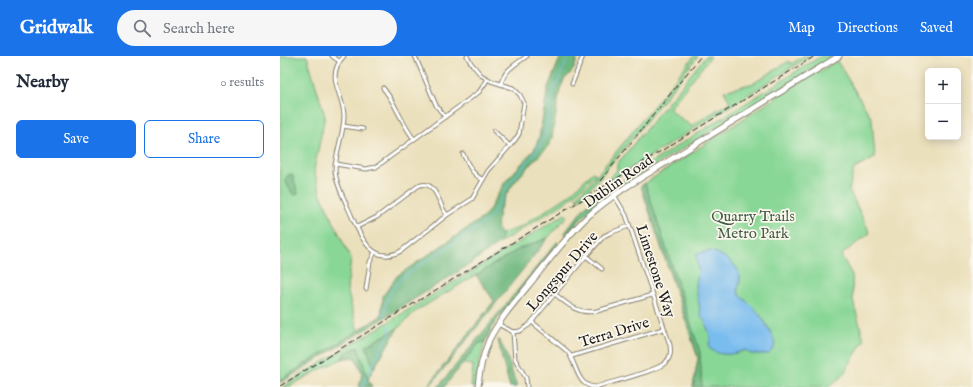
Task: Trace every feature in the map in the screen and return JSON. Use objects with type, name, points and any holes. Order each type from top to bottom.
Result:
[{"type":"main road","name":"Dublin Road","points":[[478,387],[484,353],[498,324],[577,228],[597,208],[654,169],[839,56]]},
{"type":"street","points":[[332,56],[339,61]]},
{"type":"street","points":[[344,56],[339,61],[337,66],[335,79],[344,115],[335,164],[335,172],[339,186],[364,242],[375,252],[384,255],[397,253],[447,215],[472,199],[491,167],[516,140],[519,134],[523,100],[516,90],[488,79],[476,69],[467,56]]},
{"type":"street","points":[[415,56],[436,105],[444,117]]},
{"type":"street","points":[[501,84],[502,77],[506,72],[527,56]]},
{"type":"street","points":[[572,84],[583,56]]},
{"type":"street","points":[[335,164],[366,169],[376,167],[479,92],[488,79]]},
{"type":"street","points":[[383,88],[390,96],[404,126],[414,139]]},
{"type":"street","points":[[523,100],[527,99]]},
{"type":"street","points":[[343,126],[363,129]]},
{"type":"street","points":[[494,131],[510,146]]},
{"type":"street","points":[[463,154],[475,176],[483,180]]},
{"type":"street","points":[[428,185],[429,181]]},
{"type":"street","points":[[357,227],[377,217],[418,186],[424,185],[428,185],[434,189],[447,215]]},
{"type":"street","name":"Limestone Way","points":[[572,356],[582,382],[596,387],[659,368],[666,363],[670,356],[670,345],[624,210],[614,195]]},
{"type":"street","name":"Longspur Drive","points":[[513,332],[526,328],[532,322],[586,256],[607,234],[629,226]]},
{"type":"street","points":[[366,288],[370,262],[375,252]]},
{"type":"street","points":[[586,256],[602,269]]},
{"type":"street","points":[[555,294],[573,308],[587,313],[596,312],[652,294]]},
{"type":"street","points":[[532,322],[572,356]]},
{"type":"street","points":[[498,324],[513,332],[515,359],[526,378],[527,387]]},
{"type":"street","name":"Terra Drive","points":[[572,356],[664,329]]},
{"type":"green space","points":[[280,56],[307,56],[325,116],[314,170],[321,195],[351,259],[347,289],[358,331],[280,380]]},
{"type":"green space","points":[[561,56],[578,56],[574,69],[564,80],[560,89],[552,138],[548,146],[513,184],[501,207],[498,219],[498,231],[501,234],[501,242],[467,266],[280,383],[280,380],[381,316],[383,296],[397,276],[484,217],[505,182],[534,150],[539,138],[548,87]]},
{"type":"green space","points":[[694,56],[698,56],[636,134],[589,190],[578,200],[576,198],[594,179]]},
{"type":"green space","points":[[706,56],[711,56],[669,109],[691,126],[730,102],[724,91],[754,83],[789,61],[791,64],[803,56],[810,56],[606,184],[617,170],[617,164]]},
{"type":"green space","points":[[821,56],[833,56],[633,179],[631,175]]},
{"type":"green space","name":"Quarry Trails Metro Park","points":[[837,61],[872,119],[875,158],[854,169],[849,190],[870,233],[841,255],[852,275],[853,301],[864,340],[843,375],[829,387],[693,387],[698,358],[641,186],[784,92]]},
{"type":"green space","points":[[593,172],[596,174],[577,193],[563,204],[501,242],[501,234],[519,228],[568,196]]},
{"type":"green space","points":[[292,174],[298,193],[296,195],[292,193],[285,181],[288,175]]},
{"type":"green space","points":[[631,175],[633,179],[598,204],[566,235],[564,234],[584,208],[594,199]]},
{"type":"green space","points":[[645,183],[700,352],[702,387],[693,387],[698,358],[641,186]]},
{"type":"green space","points":[[565,214],[567,216],[548,238],[519,249],[416,311],[398,328],[366,346],[374,368],[368,379],[358,347],[345,353],[342,359],[288,387],[282,387]]},
{"type":"green space","points":[[548,238],[429,387],[427,387],[494,301],[476,275],[519,249]]},
{"type":"green space","points":[[557,242],[559,243],[499,317],[492,327],[485,342],[479,343],[444,387],[438,387]]},
{"type":"green space","points":[[398,328],[374,368],[366,346]]},
{"type":"green space","points":[[498,339],[505,351],[517,387],[510,387]]},
{"type":"green space","points":[[485,342],[479,363],[476,387],[471,387],[473,365],[463,364],[479,343]]},
{"type":"green space","points":[[358,347],[372,387],[359,387],[362,373],[356,359],[352,357],[342,359],[345,353]]},
{"type":"water","points":[[711,251],[725,257],[737,269],[740,279],[738,290],[739,294],[761,317],[774,340],[774,348],[769,354],[751,354],[745,350],[731,354],[722,354],[709,348],[710,335],[701,316],[696,287],[698,269],[696,255]]},
{"type":"waterway","points":[[384,316],[386,304],[390,294],[404,276],[484,223],[492,216],[507,187],[539,147],[545,135],[553,92],[569,56]]},
{"type":"waterway","points":[[363,387],[369,371],[389,334],[390,329],[388,325]]},
{"type":"railway","points":[[600,181],[701,56]]},
{"type":"railway","points":[[280,386],[815,56]]}]
